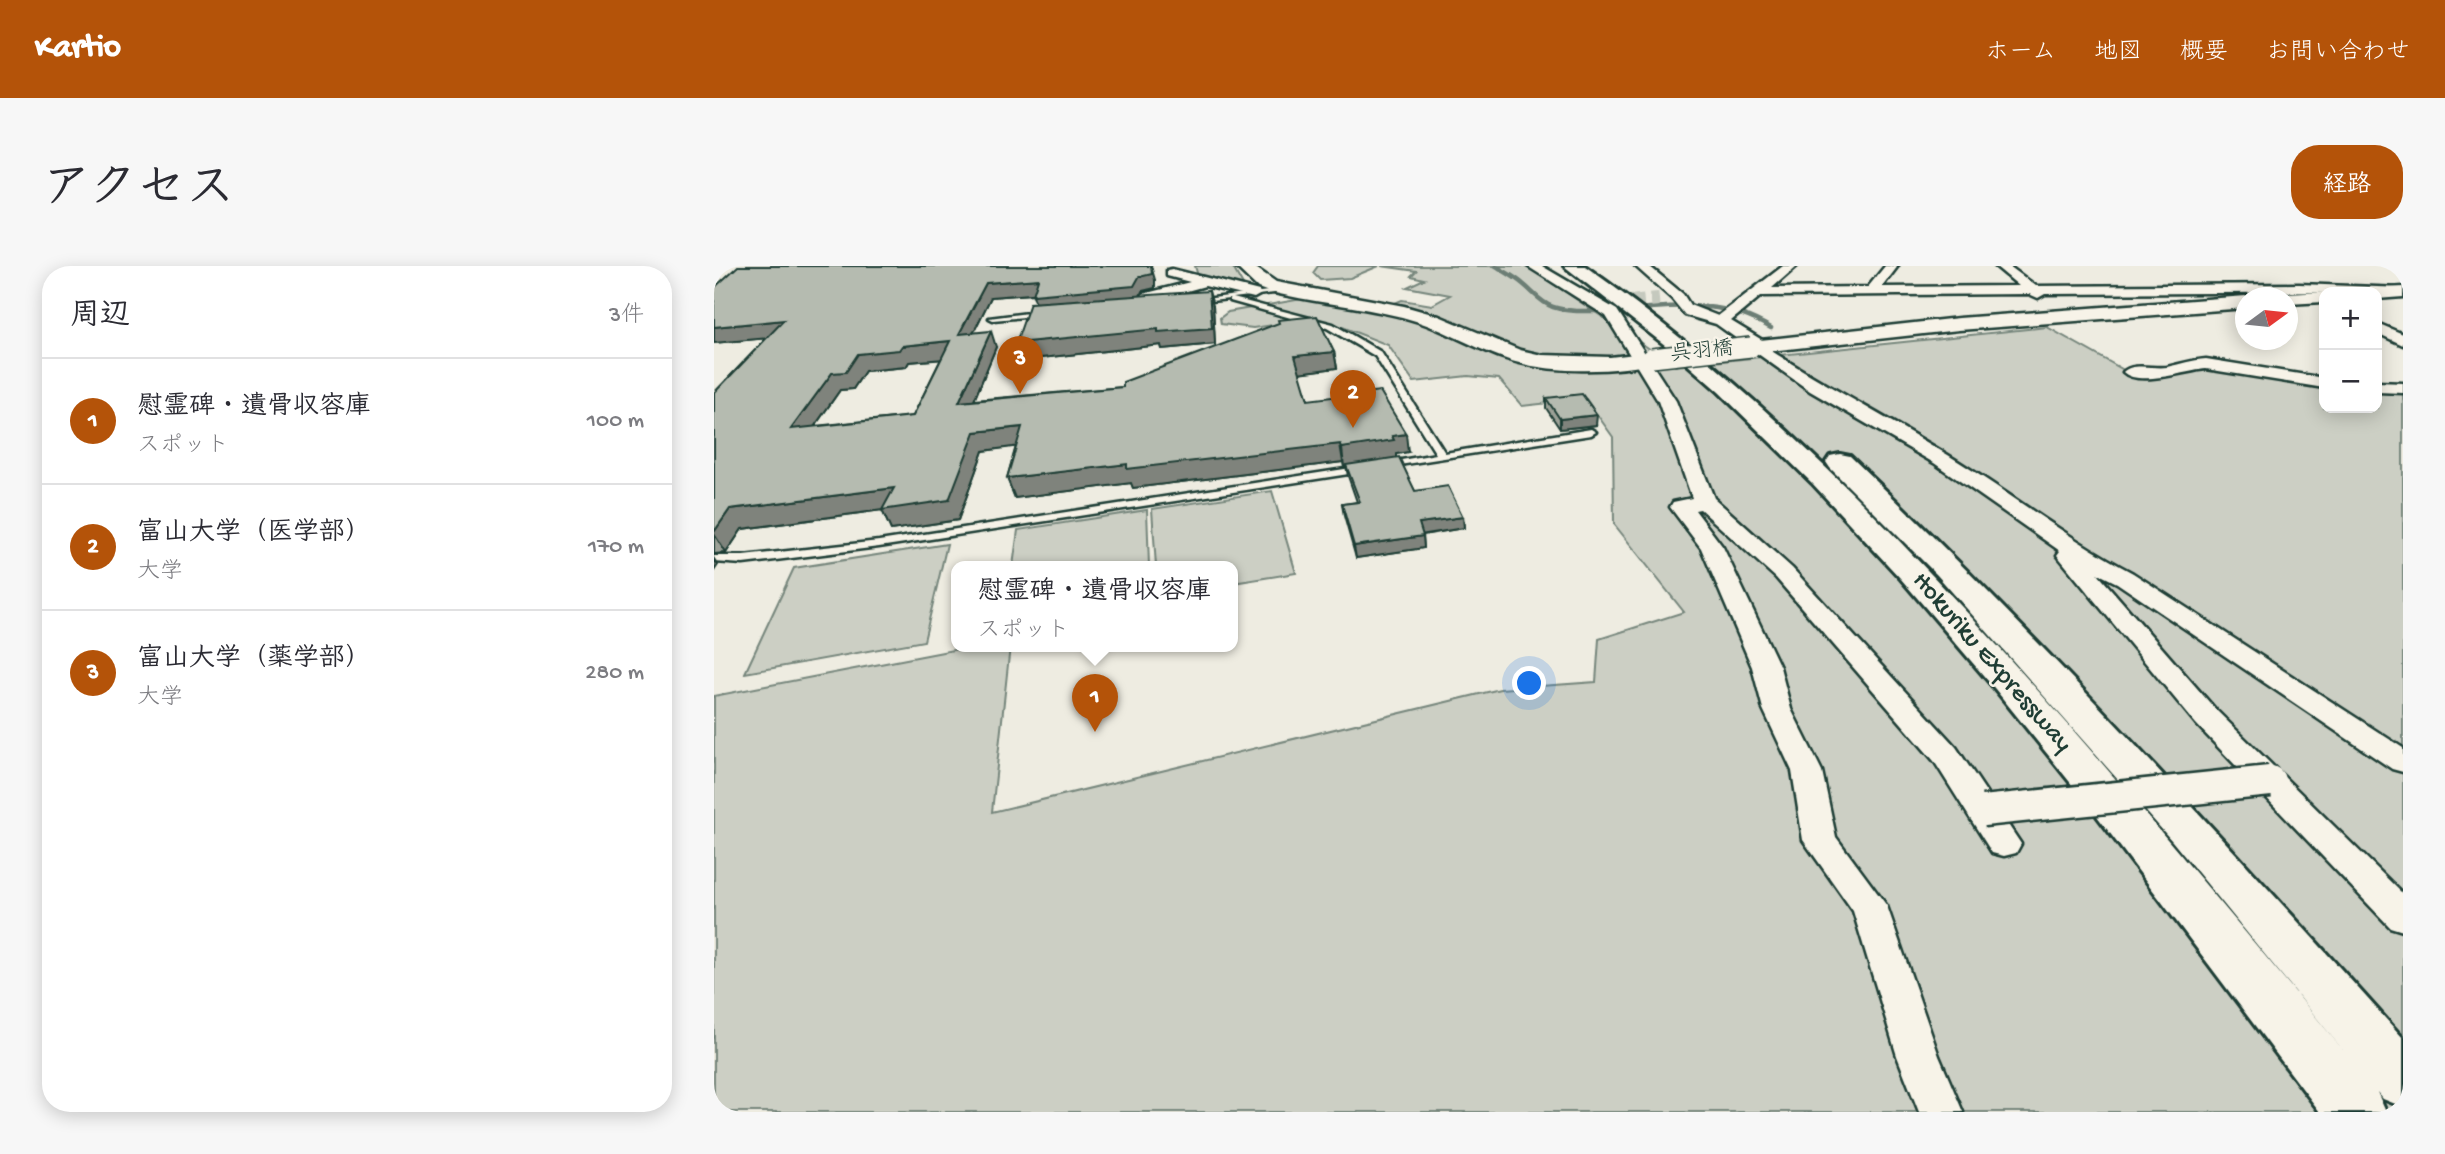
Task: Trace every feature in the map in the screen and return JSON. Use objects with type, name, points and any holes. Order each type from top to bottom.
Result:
[{"type":"highway","name":"Hokuriku Expressway","points":[[1573,266],[1631,307],[1720,382],[1829,486],[1914,574],[2125,818],[2356,1112]]},
{"type":"highway","name":"Hokuriku Expressway","points":[[1596,266],[1674,321],[1746,379],[1869,489],[1948,568],[2188,829],[2403,1080]]},
{"type":"street","name":"呉羽橋","points":[[1243,266],[1264,284],[1282,290],[1404,312],[1523,357],[1572,363],[1646,359],[1959,324],[2235,303]]},
{"type":"street","points":[[1533,266],[1604,305],[1618,320],[1646,359],[1667,401],[1704,501],[1784,572],[1945,754],[2004,844]]},
{"type":"street","points":[[1721,321],[1791,266]]},
{"type":"street","points":[[1871,292],[1892,266]]},
{"type":"street","points":[[2001,266],[2049,303]]},
{"type":"street","points":[[1649,268],[1687,310],[1721,321],[1816,387],[1941,459],[2074,550],[2125,578],[2403,762]]},
{"type":"street","points":[[1172,271],[1254,294]]},
{"type":"street","points":[[2266,272],[2284,287]]},
{"type":"street","points":[[2117,274],[2164,304]]},
{"type":"street","points":[[1147,303],[1205,281]]},
{"type":"street","points":[[1755,292],[2140,288],[2235,292]]},
{"type":"street","points":[[2298,294],[2378,289],[2403,292]]},
{"type":"street","points":[[2382,294],[2403,292]]},
{"type":"street","points":[[2298,295],[2319,298]]},
{"type":"street","points":[[1659,299],[1678,297]]},
{"type":"street","points":[[2382,330],[2403,340]]},
{"type":"street","points":[[2131,372],[2168,372],[2185,366],[2206,364],[2272,372],[2319,382]]},
{"type":"street","points":[[2382,387],[2403,388]]},
{"type":"street","points":[[1704,501],[1681,507],[1712,547],[1766,667],[1777,709],[1807,771],[1820,840],[1869,906],[1918,1056],[1941,1112]]},
{"type":"street","points":[[2064,550],[2206,717],[2403,917]]},
{"type":"street","points":[[1983,811],[2270,781]]},
{"type":"lane","points":[[714,270],[720,266]]},
{"type":"lane","points":[[1186,301],[1282,290]]},
{"type":"lane","points":[[1227,298],[1330,326],[1378,354],[1443,457]]},
{"type":"lane","points":[[993,318],[1057,312]]},
{"type":"lane","points":[[714,559],[743,560],[879,544],[1591,432]]},
{"type":"shaded area","points":[[1195,266],[1232,266],[1244,287],[1198,276]]},
{"type":"shaded area","points":[[1318,266],[1379,266],[1350,278],[1320,280],[1313,273]]},
{"type":"shaded area","points":[[1381,266],[1527,266],[1675,366],[2047,327],[2131,374],[2201,366],[2319,380],[2319,413],[2382,413],[2382,389],[2403,391],[2403,1112],[714,1112],[714,696],[951,650],[1009,652],[992,812],[1500,689],[1596,682],[1599,639],[1684,612],[1614,524],[1613,437],[1586,399],[1522,406],[1499,379],[1468,376],[1414,382],[1388,345],[1335,324],[1301,317],[1280,324],[1253,328],[1221,324],[1220,318],[1228,312],[1302,299],[1380,309],[1402,300],[1432,305],[1450,295],[1407,287],[1424,279],[1411,276],[1416,271]]},
{"type":"shaded area","points":[[1272,491],[1296,573],[1238,582],[1238,561],[1156,561],[1152,509]]},
{"type":"shaded area","points":[[1147,510],[1149,561],[1014,561],[1018,530]]},
{"type":"shaded area","points":[[947,544],[924,641],[745,673],[794,568]]},
{"type":"building","points":[[738,266],[1151,266],[1152,274],[1139,277],[1134,286],[1033,295],[1038,279],[986,283],[959,334],[991,331],[959,402],[1123,387],[1123,382],[1279,323],[1278,320],[1317,316],[1334,352],[1295,356],[1308,400],[1380,391],[1406,434],[1392,436],[1394,440],[1342,448],[1340,444],[1127,469],[1127,464],[1007,478],[1022,427],[975,432],[949,500],[882,510],[894,488],[730,509],[714,532],[714,393],[784,320],[714,327],[714,288]],"holes":[[[950,341],[913,416],[791,429],[832,373],[846,372],[858,354]]]},
{"type":"building","points":[[1209,291],[1212,328],[1158,332],[1158,329],[1016,343],[1030,303]]},
{"type":"building","points":[[1582,394],[1597,415],[1560,419],[1546,398]]},
{"type":"building","points":[[1399,457],[1415,491],[1448,486],[1463,517],[1419,523],[1423,536],[1354,546],[1342,504],[1360,502],[1346,465]]},
{"type":"waterway","points":[[1496,266],[1520,281],[1545,303],[1559,309],[1602,311],[1708,307],[1729,310],[1771,328]]},
{"type":"tunnel","points":[[1609,304],[1659,299]]},
{"type":"place","name":"富山大学（薬学部）","points":[[1020,394]]},
{"type":"place","name":"富山大学（医学部）","points":[[1353,428]]},
{"type":"place","name":"慰霊碑・遺骨収容庫","points":[[1095,732]]}]
